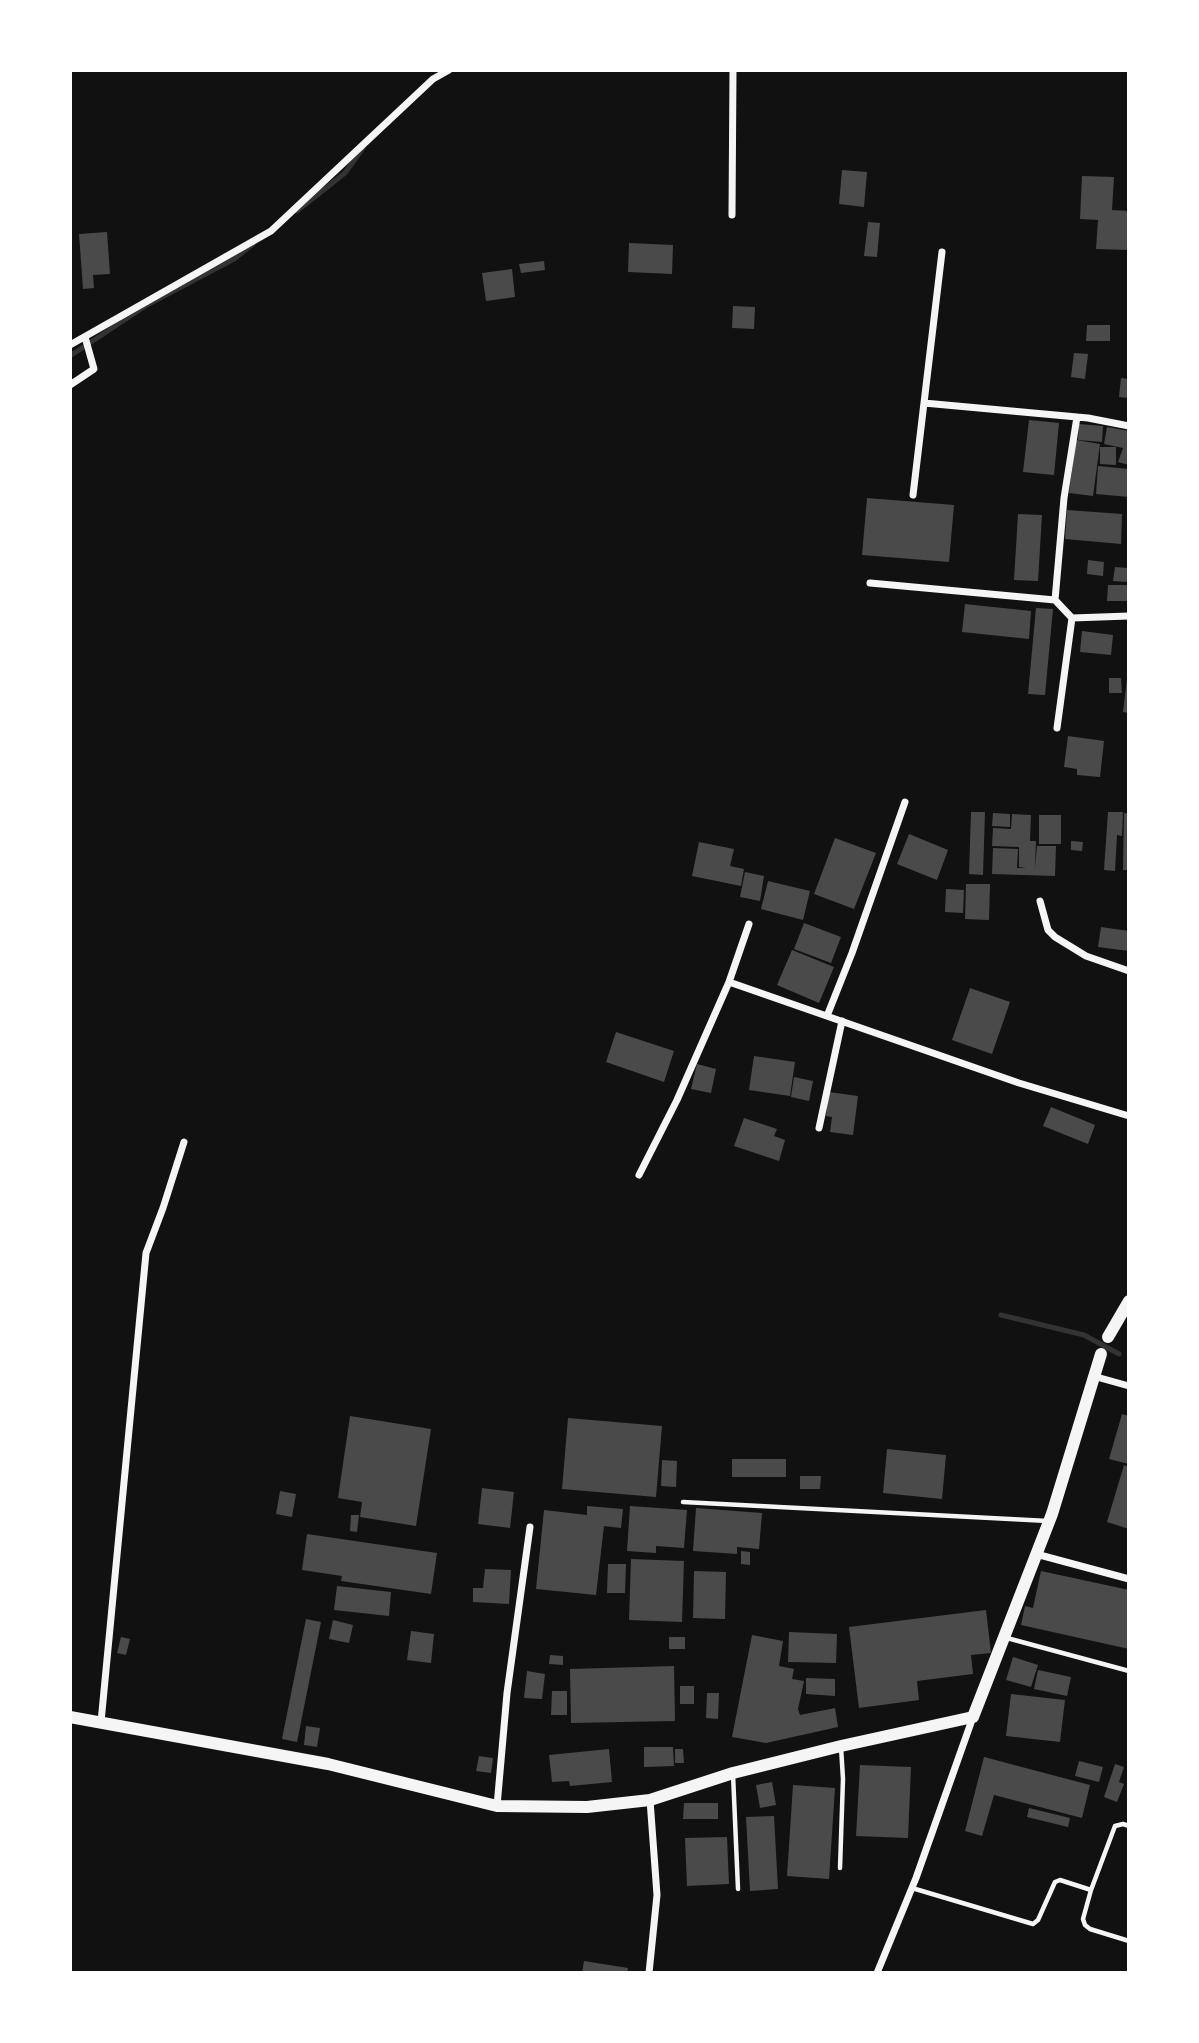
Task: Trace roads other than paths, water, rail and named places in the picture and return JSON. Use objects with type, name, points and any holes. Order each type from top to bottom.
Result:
[{"type":"street","points":[[70,345],[271,231],[429,82],[449,70]]},
{"type":"street","points":[[732,215],[733,70]]},
{"type":"street","points":[[913,495],[942,252]]},
{"type":"street","points":[[70,385],[94,369],[85,338]]},
{"type":"street","points":[[924,403],[1077,418],[1129,426]]},
{"type":"street","points":[[1055,600],[1064,498],[1077,418]]},
{"type":"street","points":[[870,583],[1055,600],[1072,618],[1129,616]]},
{"type":"street","points":[[1057,728],[1072,618]]},
{"type":"street","points":[[827,1016],[857,940],[905,802]]},
{"type":"street","points":[[1040,901],[1048,930],[1055,937],[1086,956],[1129,971]]},
{"type":"street","points":[[639,1175],[677,1100],[729,982],[749,923]]},
{"type":"street","points":[[729,982],[1019,1083],[1129,1116]]},
{"type":"street","points":[[819,1128],[840,1020]]},
{"type":"street","points":[[101,1722],[146,1253],[184,1142]]},
{"type":"street","points":[[877,1973],[912,1888],[1002,1637],[1049,1521],[1101,1354],[1129,1301]]},
{"type":"street","points":[[1093,1376],[1129,1386]]},
{"type":"street","points":[[497,1805],[507,1693],[530,1527]]},
{"type":"street","points":[[1036,1554],[1129,1579]]},
{"type":"street","points":[[70,1717],[328,1764],[497,1805],[587,1807],[650,1800],[733,1773],[972,1717]]},
{"type":"street","points":[[649,1973],[657,1895],[650,1800]]},
{"type":"lane","points":[[682,1502],[1049,1521]]},
{"type":"lane","points":[[1002,1637],[1129,1671]]},
{"type":"lane","points":[[840,1868],[843,1779],[841,1746]]},
{"type":"lane","points":[[733,1773],[738,1889]]},
{"type":"lane","points":[[1129,1826],[1115,1826],[1083,1919],[1084,1925],[1129,1941]]},
{"type":"lane","points":[[912,1888],[1033,1924],[1038,1920],[1055,1882],[1060,1880],[1091,1890]]},
{"type":"waterway","points":[[297,211],[345,173],[363,148]]},
{"type":"waterway","points":[[70,356],[147,305],[234,259],[253,244]]},
{"type":"waterway","points":[[1001,1315],[1084,1335],[1119,1354]]}]
